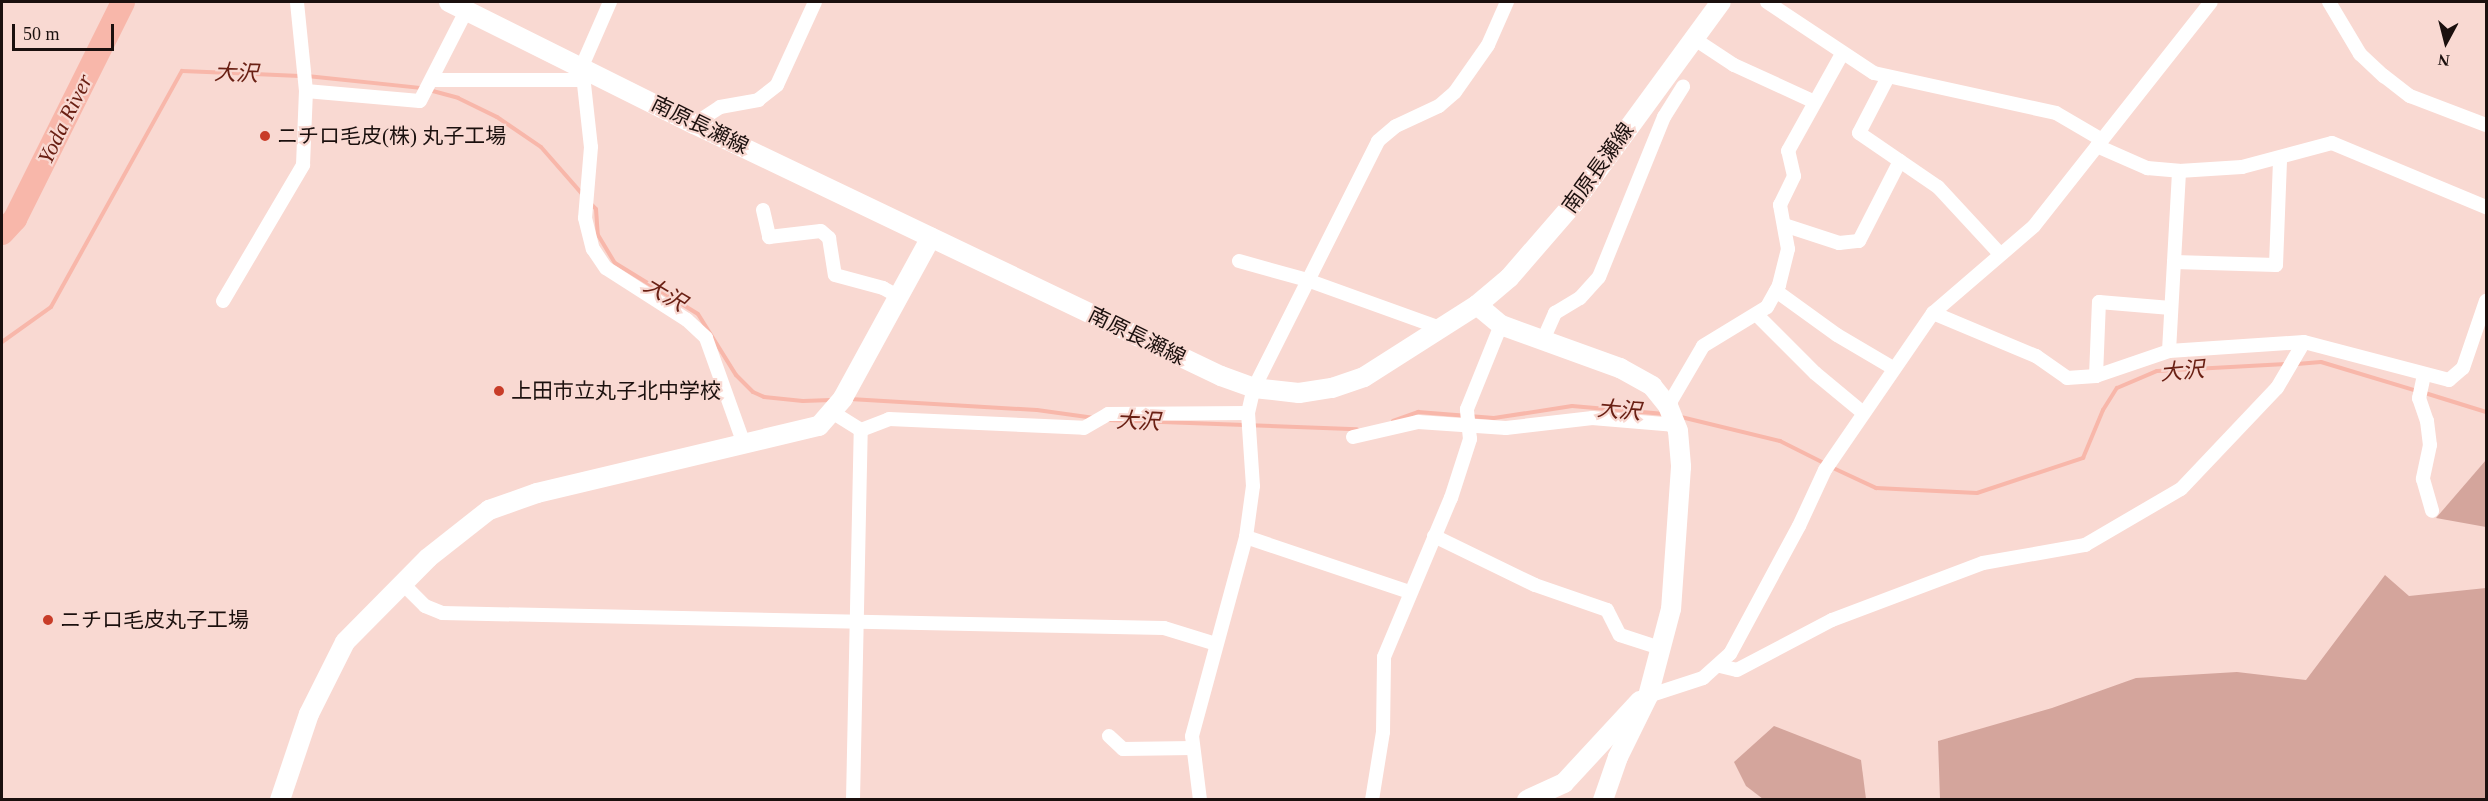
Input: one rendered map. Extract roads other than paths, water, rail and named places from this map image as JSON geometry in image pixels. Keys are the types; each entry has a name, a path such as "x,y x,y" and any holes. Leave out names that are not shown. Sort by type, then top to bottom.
{"main road":[{"name":"南原長瀬線","path":"458,5 581,73 694,124 1204,368 1254,388 1299,393 1332,388 1364,377 1477,305 1509,278 1573,204 1721,2"},
{"path":"280,800 309,714 345,642 428,558 489,510 537,494 819,426 832,412 931,237"},
{"path":"1477,305 1501,325 1620,368 1652,386 1668,406 1676,425 1681,466 1676,573 1663,649 1648,696 1618,757 1603,800"},
{"path":"1527,800 1564,783 1633,705 1648,696"}],"street":[{"path":"223,301 303,165 306,91 297,2"},
{"path":"610,2 581,73 591,147 585,218 593,249 606,268 687,320 706,338 744,444"},
{"path":"694,124 720,107 758,100 777,86 815,2"},
{"path":"1200,800 1192,736 1246,537 1253,486 1248,413 1254,388 1378,141 1396,126 1439,105 1455,92 1488,45 1508,2"},
{"path":"1767,2 1842,54 1888,77 2056,113 2099,143 2148,168 2179,171 2242,167 2280,159 2332,143 2487,207"},
{"path":"1648,696 1703,678 1719,666 1799,526 1825,470 1862,412 1933,313 2034,226 2211,2"},
{"path":"2329,2 2360,54 2384,76 2410,96 2487,125"},
{"path":"306,91 420,101 433,80 458,5"},
{"path":"1694,38 1734,65 1815,102"},
{"path":"1668,406 1703,346 1757,315 1776,291 1788,249 1780,205 1794,176 1788,151 1842,54"},
{"path":"433,80 581,73"},
{"path":"1888,77 1859,133 1938,187 2001,254"},
{"path":"1543,340 1555,313 1580,298 1599,277 1664,117 1683,86"},
{"path":"2174,262 2276,265 2280,159"},
{"path":"1784,225 1839,243 1859,241 1900,161"},
{"path":"2169,351 2179,171"},
{"path":"763,210 769,237 821,231 829,238 835,274 882,288 899,297"},
{"path":"1239,261 1307,280 1440,328"},
{"path":"1776,291 1837,335 1893,368"},
{"path":"1933,313 2036,356 2067,378 2096,376 2169,351 2304,342 2441,380 2456,376 2463,368 2487,301"},
{"path":"2096,376 2099,302 2172,308"},
{"path":"1757,315 1815,373 1862,412"},
{"path":"1372,800 1383,732 1384,657 1467,449 1469,427 1467,409 1501,325"},
{"path":"1719,666 1737,670 1832,620 1983,563 2085,545 2181,489 2277,388 2304,342"},
{"path":"2424,375 2419,398 2427,421 2430,445 2424,479 2432,511"},
{"path":"832,412 861,430"},
{"path":"861,430 889,419 1083,428 1108,414 1248,413"},
{"path":"1353,437 1418,422 1506,428 1592,418 1676,425"},
{"path":"853,800 861,430"},
{"path":"1434,536 1535,585 1607,610 1620,635 1663,649"},
{"path":"1246,537 1409,592"},
{"path":"403,584 425,606 442,613 857,624 1164,628 1216,644"},
{"path":"1109,736 1123,749 1192,748"}],"waterway":[{"name":"Yoda River","path":"2,233 15,219 123,2"},
{"name":"大沢","path":"2,342 51,307 182,71 300,76"},
{"name":"大沢","path":"307,76 422,88"},
{"name":"大沢","path":"429,90 458,98 497,117 541,147 583,195"},
{"name":"大沢","path":"590,203 596,209 598,235 615,263 698,314 736,375 753,392 764,397 803,401 831,400"},
{"name":"大沢","path":"2297,364 2321,362 2417,391"},
{"name":"大沢","path":"1831,467 1876,488 1977,493 2083,458 2103,410 2117,388 2157,371 2286,364"},
{"name":"大沢","path":"2425,393 2486,412"},
{"name":"大沢","path":"850,399 1037,410 1094,418"},
{"name":"大沢","path":"1393,421 1418,412 1494,418 1572,406 1665,414"},
{"name":"大沢","path":"1681,417 1780,441 1824,463"},
{"name":"大沢","path":"1107,420 1357,429"}],"place":[{"name":"ニチロ毛皮(株) 丸子工場","path":"265,136"},
{"name":"上田市立丸子北中学校","path":"499,391"},
{"name":"ニチロ毛皮丸子工場","path":"48,620"}]}
